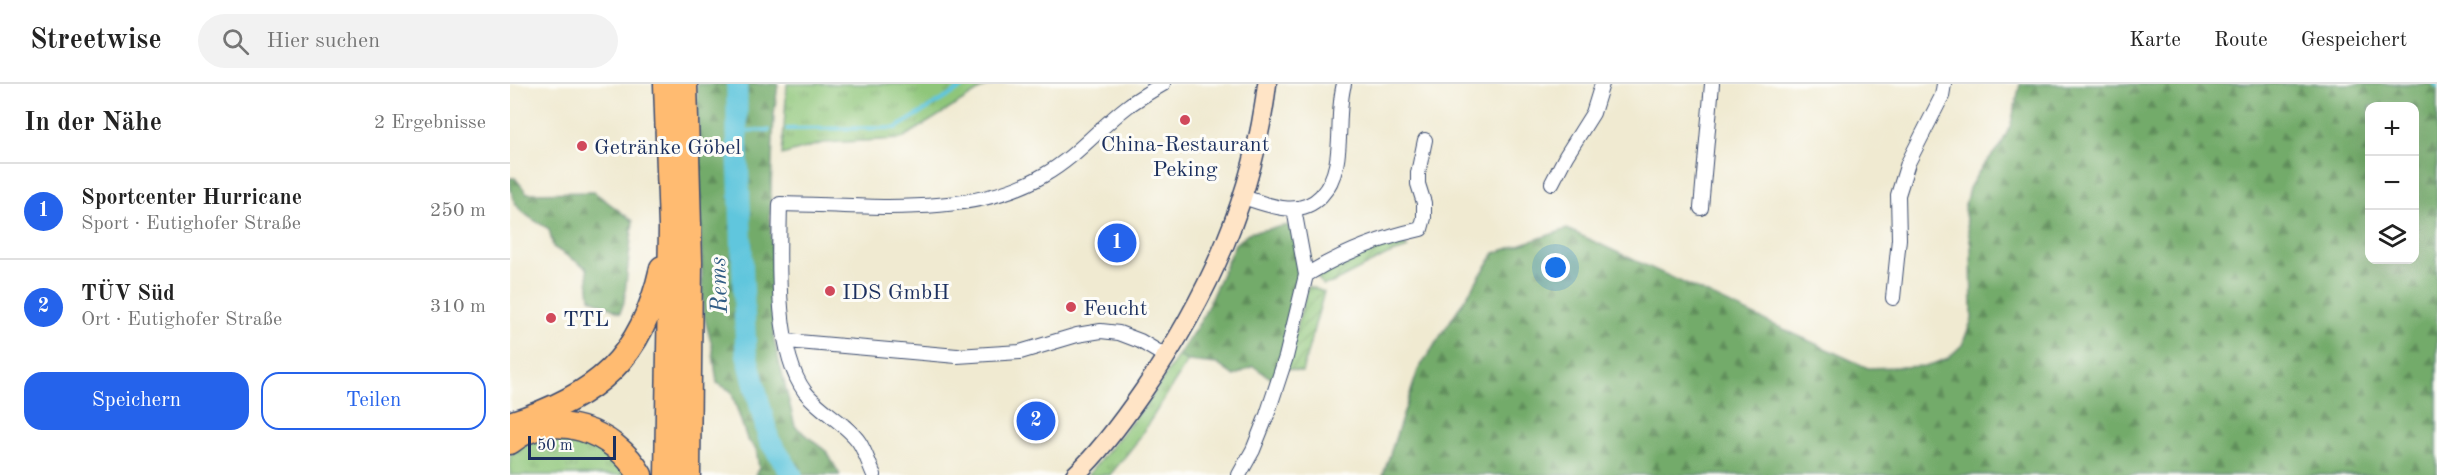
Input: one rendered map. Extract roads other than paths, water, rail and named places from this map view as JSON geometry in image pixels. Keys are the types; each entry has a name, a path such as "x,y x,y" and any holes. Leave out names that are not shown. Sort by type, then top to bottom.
{"highway":[{"path":"666,84 671,227 667,475"},
{"path":"685,84 690,262 688,475"},
{"path":"511,436 599,381 633,344 648,317 659,284 671,227"},
{"path":"511,436 560,426 585,429 612,443 640,475"}],"street":[{"path":"874,475 858,441 806,392 795,376 782,317 780,204 951,206 1006,192 1043,176 1070,158 1128,107 1163,84"},
{"path":"1075,475 1126,416 1167,357 1190,320 1207,286 1243,196 1258,146 1267,84"},
{"path":"1243,196 1271,206 1294,209 1306,206 1318,199 1332,179 1335,168 1344,84"},
{"path":"1552,183 1593,113 1602,84"},
{"path":"1701,208 1712,84"},
{"path":"1893,298 1899,239 1898,195 1908,164 1942,96 1944,84"},
{"path":"1306,275 1335,257 1366,244 1421,230 1424,203 1418,184 1418,173 1425,140"},
{"path":"1239,475 1253,450 1267,416 1286,357 1306,275 1294,209"},
{"path":"787,341 957,356 1020,351 1077,335 1101,331 1119,333 1140,341 1167,357"}],"waterway":[{"name":"Rems","path":"737,84 746,352 769,440 792,475"},
{"path":"787,129 896,128 968,84"},
{"path":"737,131 769,130"}],"place":[{"name":"China-Restaurant Peking","path":"1185,120"},
{"name":"Getränke Göbel","path":"582,146"},
{"name":"Sportcenter Hurricane","path":"1117,243"},
{"name":"IDS GmbH","path":"830,291"},
{"name":"Feucht","path":"1071,307"},
{"name":"TTL","path":"551,318"},
{"name":"TÜV Süd","path":"1036,421"}]}
